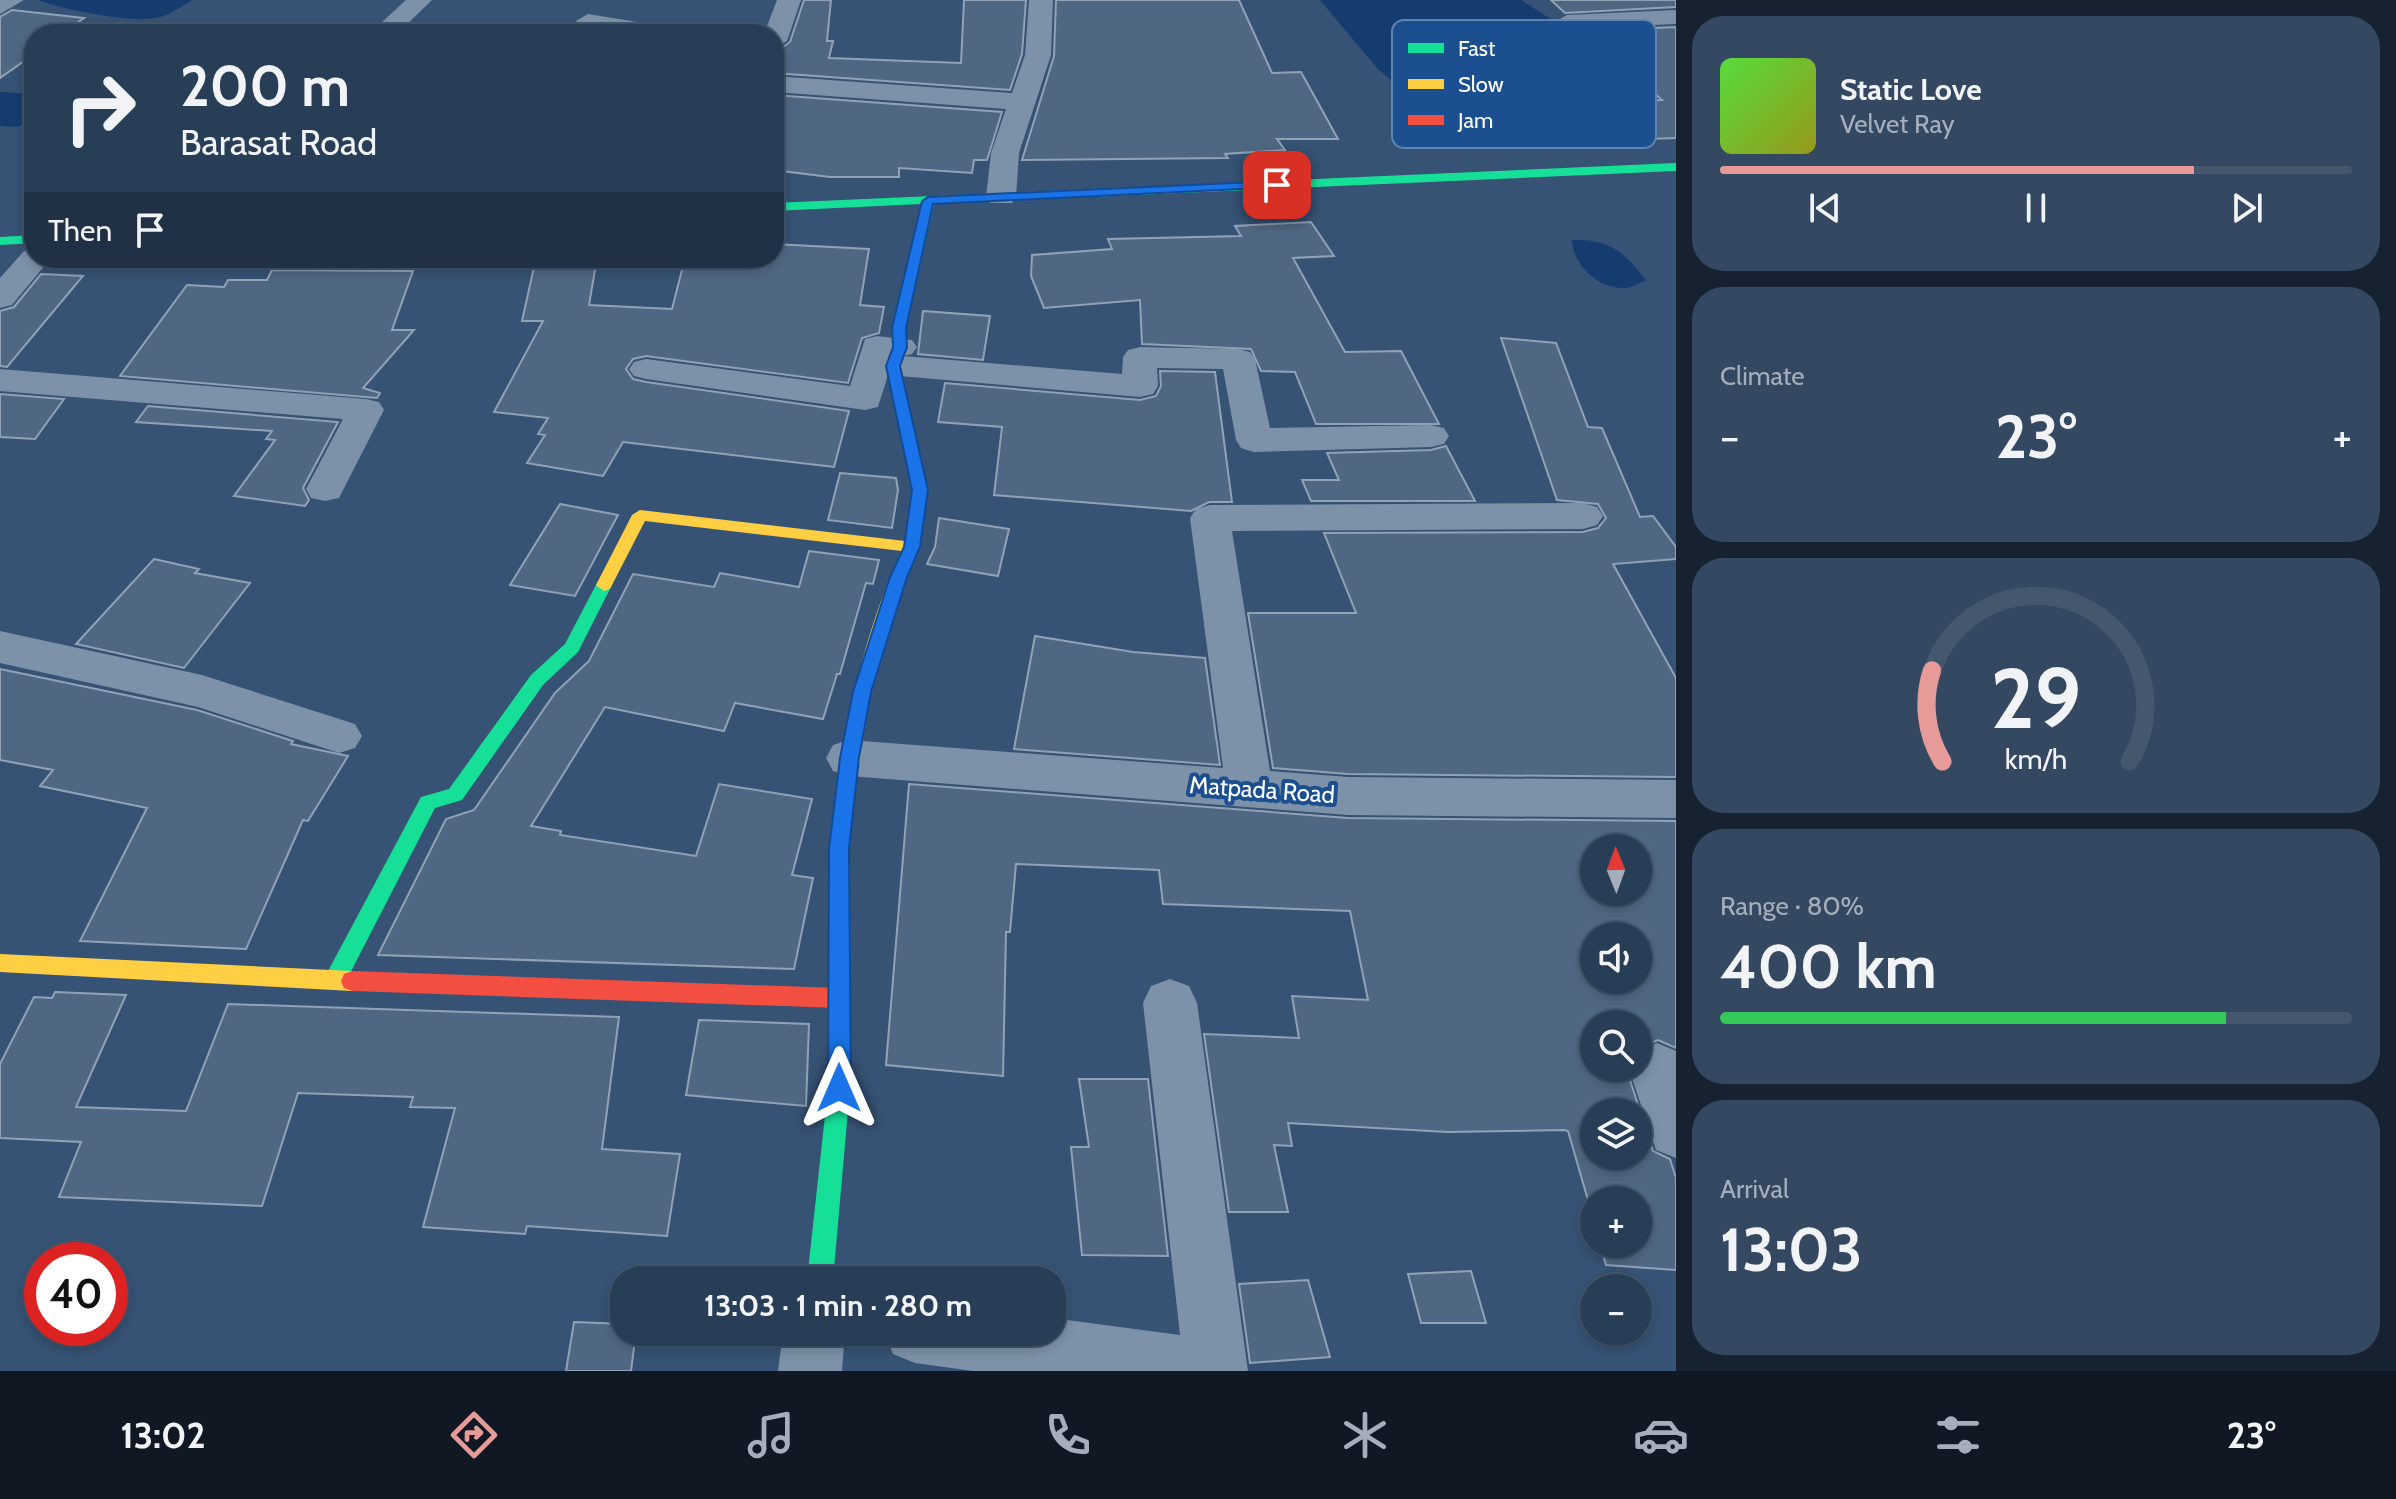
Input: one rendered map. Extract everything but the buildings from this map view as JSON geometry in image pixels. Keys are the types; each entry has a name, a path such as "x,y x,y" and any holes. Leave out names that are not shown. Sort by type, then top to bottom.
{"street":[{"path":"0,7 12,0"},
{"path":"393,24 420,0"},
{"path":"583,24 619,0"},
{"path":"780,24 789,0"},
{"path":"1001,197 1005,153 1038,55 1041,0"},
{"path":"1584,0 1612,19"},
{"path":"1597,20 1676,17"},
{"path":"784,85 1022,102"},
{"path":"784,207 1676,167"},
{"path":"821,1266 839,1088 839,849 849,758 862,692 898,577 912,547 920,490 897,356 899,328 928,201"},
{"path":"0,241 24,240"},
{"path":"0,298 26,268"},
{"path":"646,369 865,399 877,346 897,356 1140,386 1140,357 1238,359 1254,440 1431,436"},
{"path":"0,380 366,410 325,489"},
{"path":"335,980 428,802 455,795 537,680 572,648 640,515 912,547"},
{"path":"1249,790 1210,518 1583,516"},
{"path":"0,647 202,691 339,736"},
{"name":"Matpada Road","path":"849,758 1348,796 1676,799"},
{"path":"0,963 335,980 839,998"},
{"path":"1023,1346 1216,1371 1170,1003"},
{"path":"1657,1069 1676,1131"},
{"path":"810,1371 813,1346"}],"water":[{"path":"38,0 193,0 164,16 134,19 81,12"},
{"path":"1320,0 1521,0 1552,20 1392,20 1392,81 1377,68"},
{"path":"0,92 24,93 24,123 18,127 0,126"},
{"path":"1572,240 1596,242 1615,249 1646,280 1626,288 1604,284 1582,266"}],"traffic: fast":[{"path":"784,207 1676,167"},
{"path":"898,354 899,328 928,201"},
{"path":"0,241 24,240"},
{"path":"335,980 428,802 455,795 537,680 572,648 604,585"},
{"path":"821,1266 839,1088 839,849 847,777"}],"traffic: slow":[{"path":"847,777 862,692 898,577 912,547 920,490 893,366 898,354"},
{"path":"604,585 640,515 912,547"},
{"path":"0,963 352,981"}],"traffic: jam":[{"path":"352,981 839,998"}],"route":[{"path":"839,1088 839,849 849,758 862,692 898,577 912,547 920,490 893,366 900,347 899,328 928,201 1277,185"}]}
